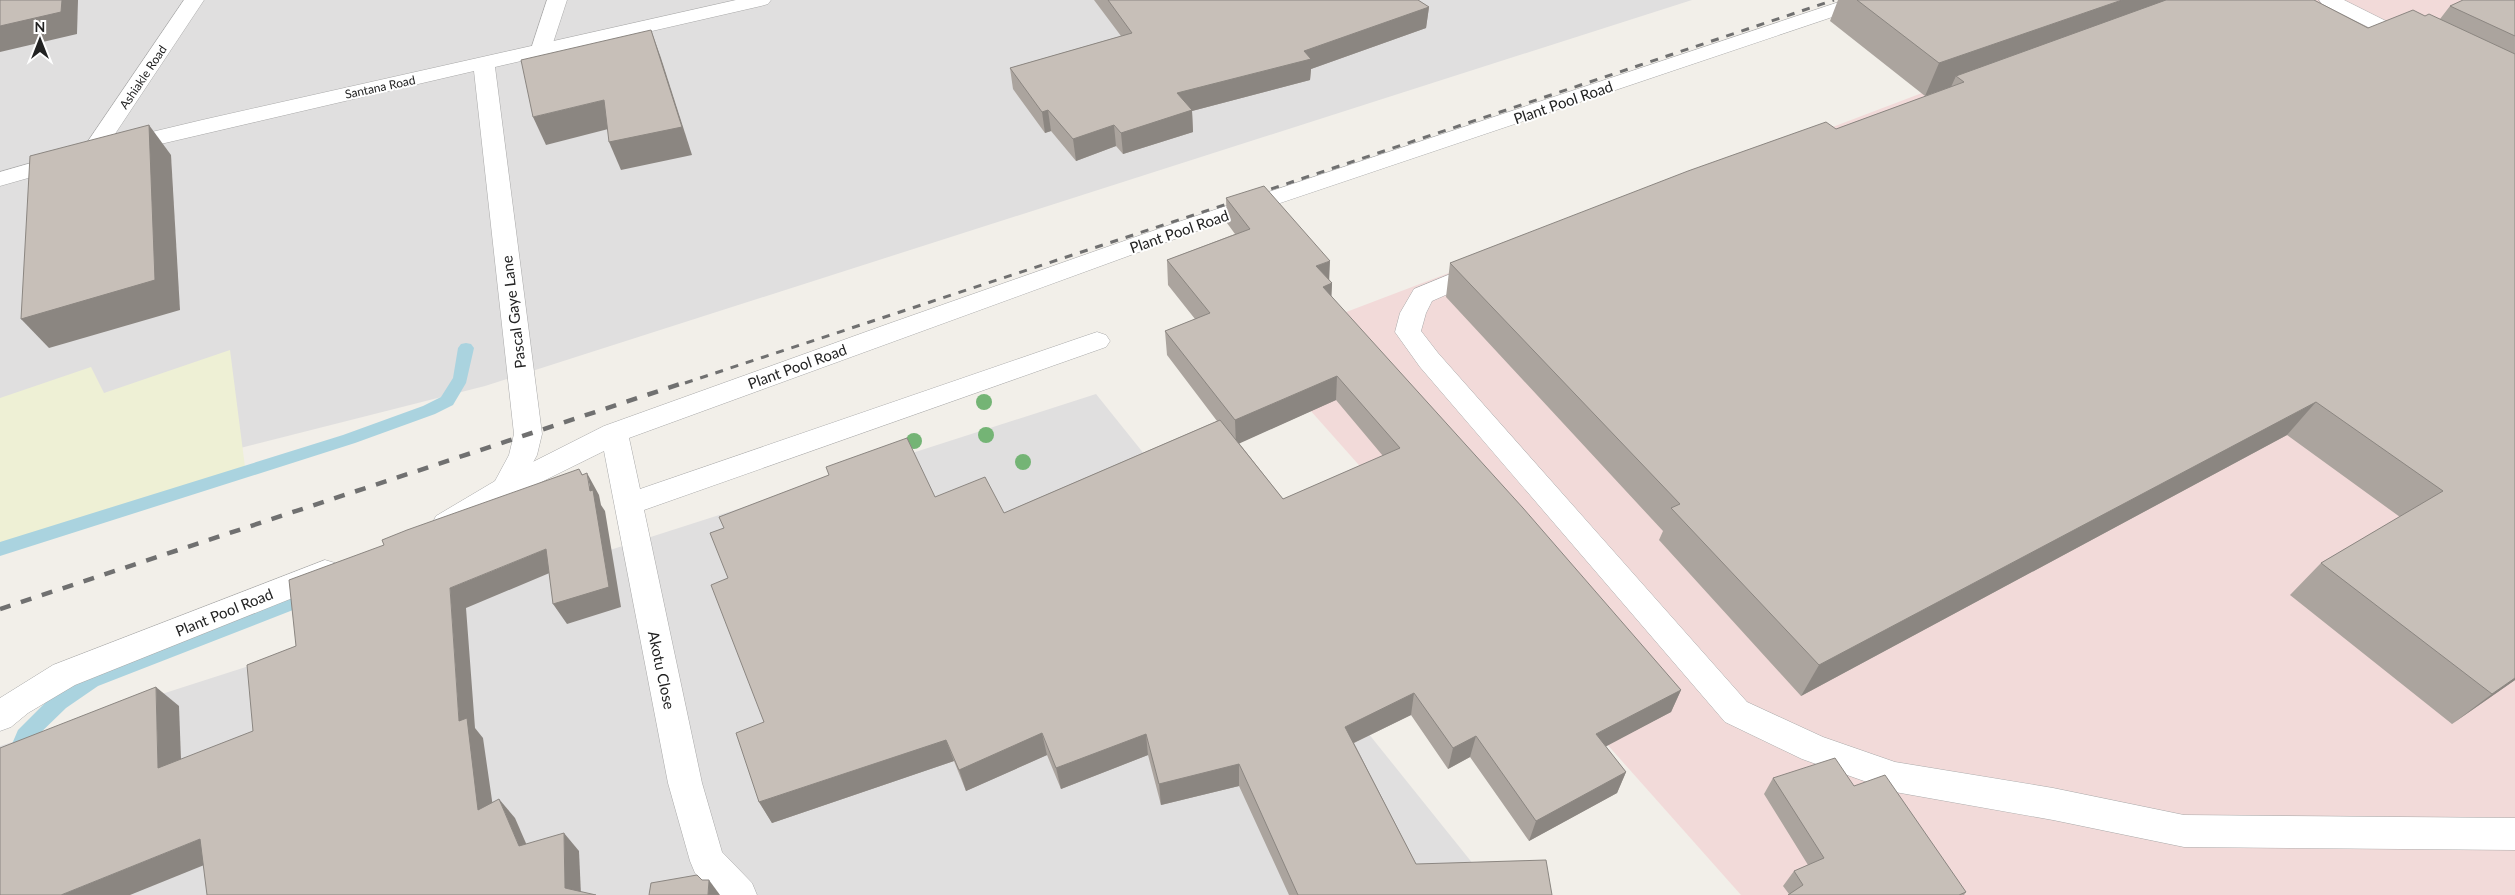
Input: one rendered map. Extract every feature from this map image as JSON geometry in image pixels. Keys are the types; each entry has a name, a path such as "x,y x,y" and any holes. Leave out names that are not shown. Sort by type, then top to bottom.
{"street":[{"name":"Ashiakle Road","path":"91,153 194,0"},
{"path":"541,49 557,0"},
{"name":"Santana Road","path":"0,179 91,153 264,111 484,64 541,49 761,0"},
{"name":"Plant Pool Road","path":"505,489 614,433 1186,228 1864,0"},
{"path":"2329,0 2426,48"},
{"name":"Pascal Gaye Lane","path":"420,534 448,524 505,489 523,456 528,434 484,64"},
{"path":"1504,259 1423,295 1413,313 1408,332 1429,360 1736,712 1814,749 1895,777 2052,804 2184,831 2515,834"},
{"path":"627,505 1097,342"},
{"name":"Akotu Close","path":"614,433 627,505 685,783 707,861 739,895"},
{"name":"Plant Pool Road","path":"0,698 64,675 347,563"},
{"path":"0,718 17,703 64,675"}],"shaded area":[{"path":"0,0 1692,0 485,386 0,509"},
{"path":"2167,0 2515,0 2515,895 1741,895 1254,347"},
{"path":"1096,394 1498,895 0,895 0,746"}],"green space":[{"path":"230,350 245,467 0,545 0,398 91,367 104,393"}],"building":[{"path":"0,0 62,0 61,12 0,26"},
{"path":"1108,0 1418,0 1429,7 1304,51 1311,59 1177,93 1192,110 1121,133 1114,125 1073,139 1048,110 1042,112 1010,68 1132,33"},
{"path":"1857,0 2122,0 1939,63"},
{"path":"2166,0 2314,0 2368,28 2413,10 2425,16 2429,14 2515,54 2515,678 2492,694 2321,563 2443,491 2316,402 1819,665 1671,508 1680,504 1450,263 1688,171 1826,122 1836,129 1964,82 1956,76"},
{"path":"2463,0 2515,0 2515,36 2450,6"},
{"path":"651,30 682,127 609,142 604,100 533,117 521,60"},
{"path":"149,125 155,280 21,319 30,156"},
{"path":"1264,186 1330,261 1316,266 1332,283 1323,287 1523,508 1681,690 1596,734 1626,772 1536,821 1476,736 1453,748 1414,693 1345,727 1416,864 1546,860 1552,895 1298,895 1239,764 1159,784 1146,734 1056,768 1042,733 959,770 946,740 759,802 736,733 764,722 711,585 728,578 710,533 724,528 719,517 829,475 826,467 907,438 935,497 985,477 1004,513 1220,420 1283,499 1400,448 1337,376 1235,420 1165,331 1210,313 1167,260 1250,229 1226,198"},
{"path":"579,469 582,475 587,473 590,491 593,490 609,587 553,604 546,549 450,588 459,721 467,718 478,810 499,799 519,846 564,833 565,888 596,895 207,895 200,839 61,895 0,895 0,748 156,687 158,768 253,731 247,665 296,646 289,580 384,545 382,540 407,530"},
{"path":"1835,758 1854,786 1885,775 1966,892 1959,895 1788,895 1803,885 1794,871 1824,858 1773,778"},
{"path":"697,875 702,880 709,880 708,895 649,895 651,883"}],"waterway":[{"path":"0,549 349,439 429,410 447,401 461,379 466,348"},
{"path":"16,758 25,736 59,702 91,680 310,596"}],"railway":[{"path":"1256,194 1834,0"},
{"path":"685,383 1239,200"},
{"path":"0,609 689,381"}]}
